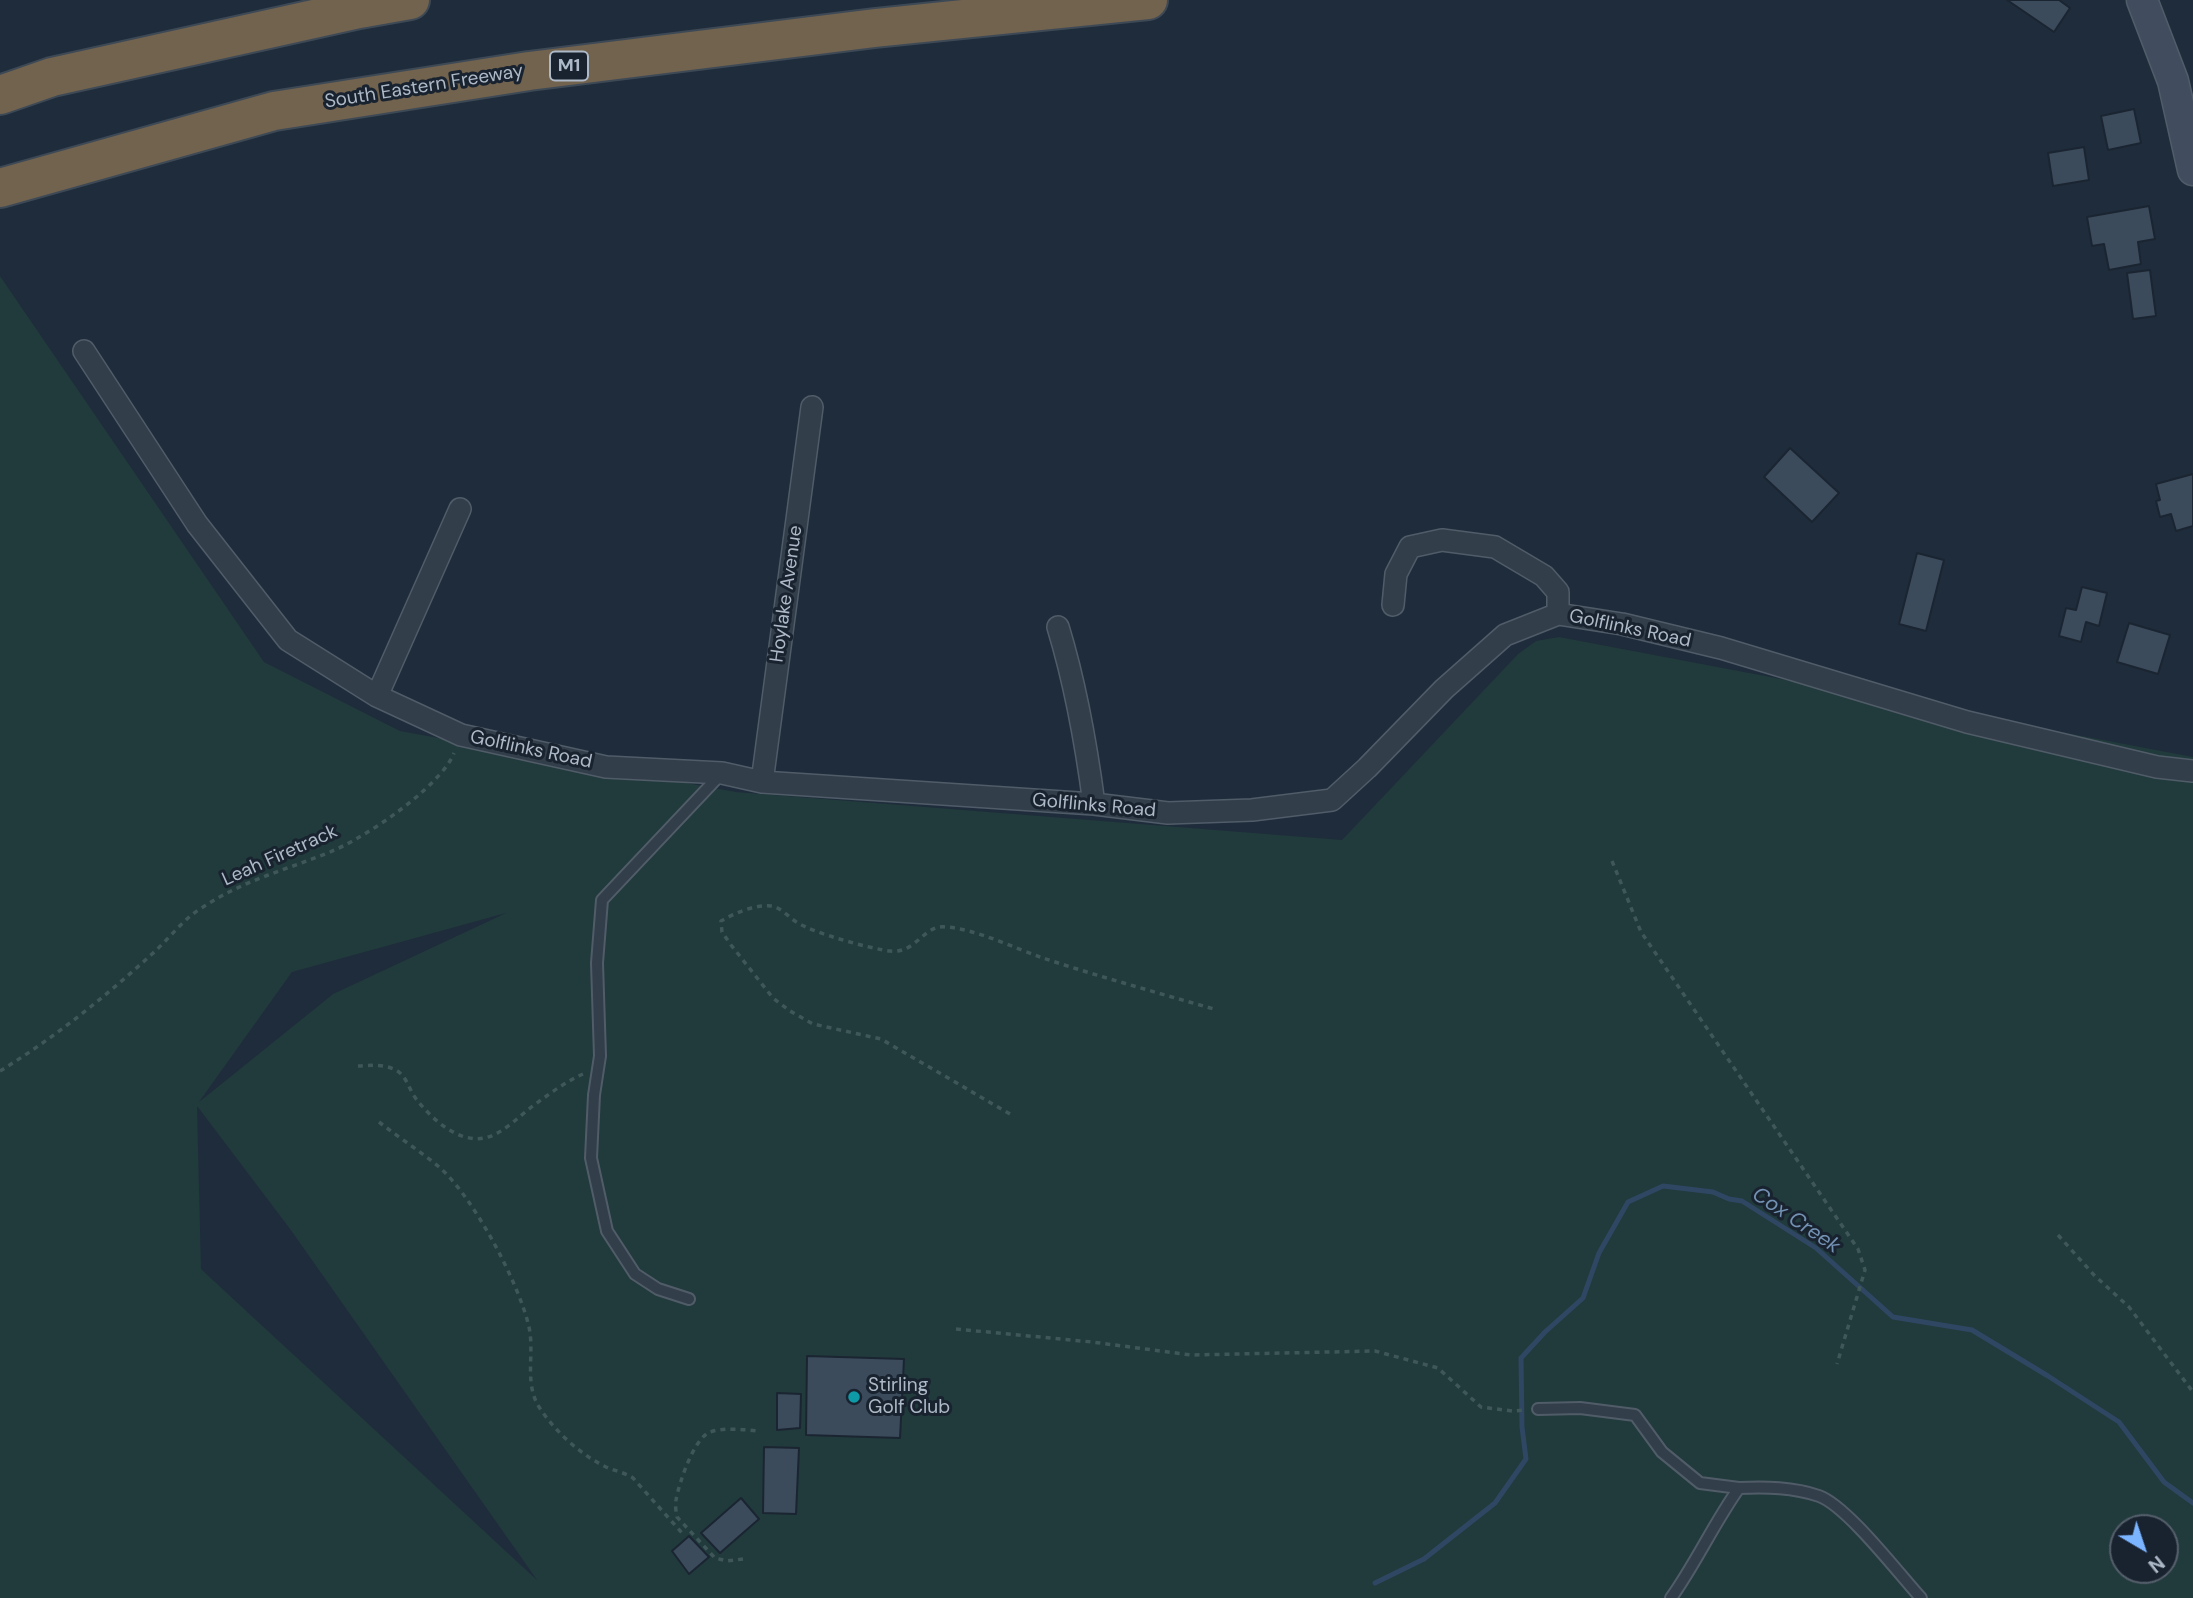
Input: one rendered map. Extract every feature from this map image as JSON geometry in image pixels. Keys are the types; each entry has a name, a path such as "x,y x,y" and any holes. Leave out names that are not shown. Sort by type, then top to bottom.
{"highway":[{"path":"0,94 52,77 410,0"},
{"name":"South Eastern Freeway","path":"0,188 274,111 529,71 862,30 1149,0"}],"main road":[{"path":"2142,0 2172,81 2193,170"}],"street":[{"name":"Golflinks Road","path":"84,351 197,524 288,640 377,696 461,735 606,766 722,773 762,782 1094,804 1168,813 1252,810 1332,800 1444,689 1505,635 1558,614 1622,624 1721,648 1967,722 2157,767 2193,771"},
{"name":"Hoylake Avenue","path":"762,782 812,407"},
{"path":"377,696 460,509"},
{"path":"1394,606 1396,574 1410,547 1442,540 1495,547 1544,576 1558,592 1558,614"},
{"path":"1058,627 1072,673 1085,736 1094,804"}],"lane":[{"path":"689,1299 659,1289 635,1274 607,1231 591,1158 594,1095 600,1056 597,963 602,900 722,773"},
{"path":"1538,1409 1580,1408 1635,1415 1662,1452 1700,1483 1739,1488 1775,1487 1821,1496 1846,1515 1921,1598"},
{"path":"1671,1598 1721,1513 1739,1488"}],"path":[{"name":"Leah Firetrack","path":"0,1071 36,1049 96,1003 201,908 250,881 333,851 400,811 430,785 452,759 461,735"},
{"path":"1612,861 1641,932 1858,1249 1866,1270 1837,1364"},
{"path":"1010,1114 881,1039 813,1024 790,1011 773,998 731,945 722,932 721,921 734,913 766,906 776,907 800,925 867,947 891,951 904,951 931,929 945,926 1217,1010"},
{"path":"358,1066 386,1067 398,1072 416,1099 438,1122 461,1137 484,1138 504,1128 573,1078 588,1072"},
{"path":"379,1122 440,1168 462,1194 494,1245 525,1310 531,1334 531,1385 539,1408 575,1447 604,1466 625,1472 633,1478 681,1533"},
{"path":"2058,1235 2094,1275 2129,1307 2193,1392"},
{"path":"956,1329 1191,1355 1375,1351 1438,1368 1481,1407 1512,1411"},
{"path":"743,1559 727,1561 715,1558 677,1517 676,1501 700,1438 710,1432 725,1430 760,1431"}],"green space":[{"name":"Stirling Golf Club","path":"0,276 264,662 400,731 736,792 1342,840 1518,654 1536,641 1559,637 2193,757 2193,1598 0,1598","holes":["506,913 333,994 199,1102 292,972","197,1106 290,1229 537,1580 201,1269"]}],"building":[{"path":"2007,0 2059,0 2070,8 2054,32"},
{"path":"2134,109 2141,143 2108,150 2101,116"},
{"path":"2084,147 2089,180 2053,186 2048,153"},
{"path":"2149,206 2155,239 2138,242 2141,264 2109,270 2104,244 2092,246 2087,217"},
{"path":"2150,270 2156,316 2133,319 2127,273"},
{"path":"1790,448 1839,493 1812,522 1764,477"},
{"path":"2193,474 2193,526 2176,531 2171,514 2160,517 2156,484"},
{"path":"1917,553 1944,560 1926,631 1899,624"},
{"path":"2082,587 2107,593 2099,626 2086,622 2081,642 2059,636 2066,608 2076,610"},
{"path":"2129,623 2170,635 2158,674 2117,662"},
{"name":"Stirling Golf Club","path":"807,1356 904,1359 900,1438 806,1435"},
{"path":"777,1393 801,1394 800,1428 777,1430"},
{"path":"764,1447 799,1448 796,1514 763,1513"},
{"path":"741,1498 759,1519 720,1553 701,1533"},
{"path":"689,1536 709,1557 689,1574 672,1551"}],"waterway":[{"name":"Cox Creek","path":"1375,1583 1424,1559 1495,1503 1526,1459 1522,1427 1521,1358 1583,1298 1599,1253 1628,1202 1663,1186 1713,1192 1742,1201 1816,1248 1893,1317 1972,1330 2119,1422 2164,1482 2193,1503"}],"place":[{"name":"Stirling Golf Club","path":"854,1397"}]}
